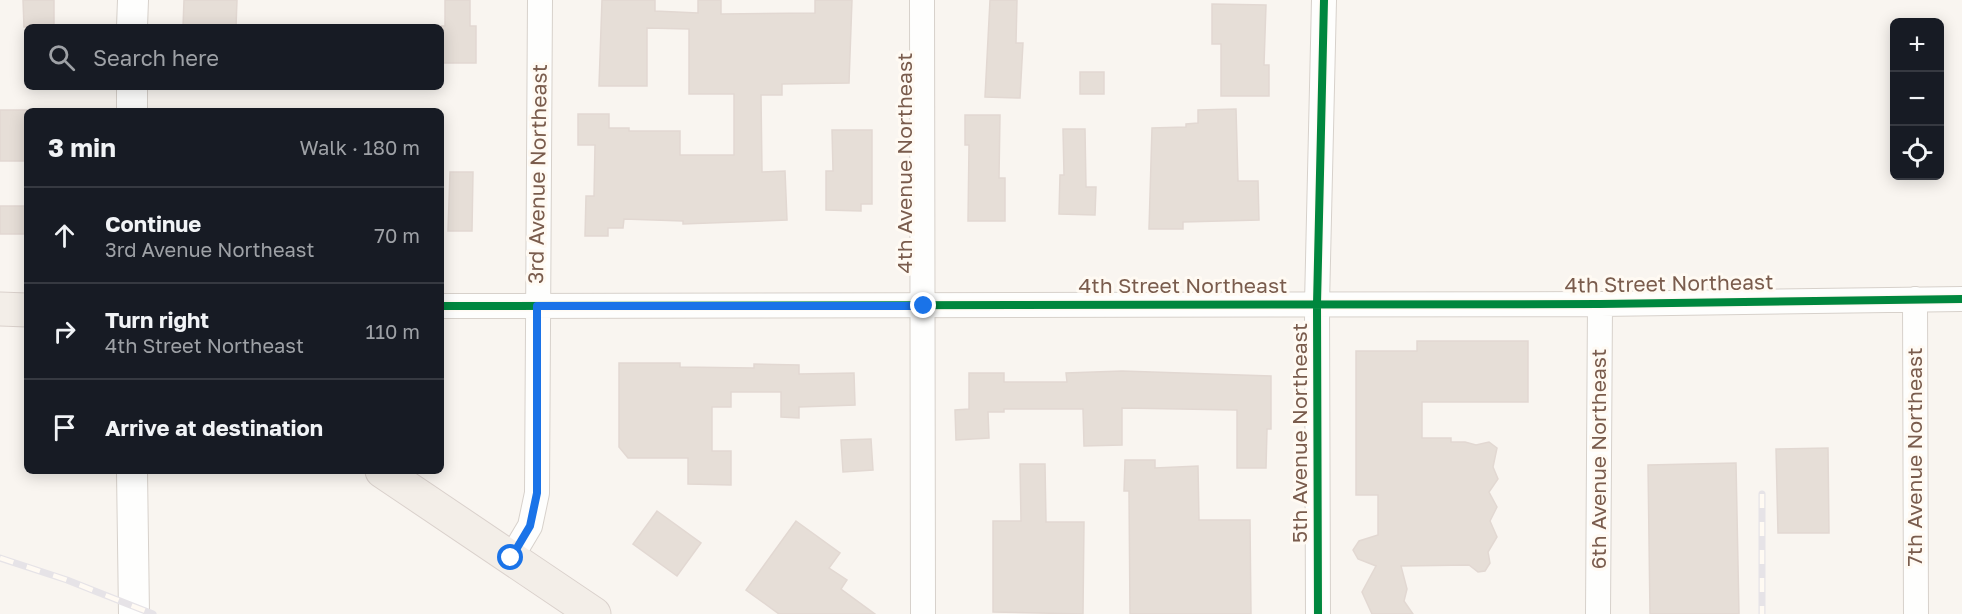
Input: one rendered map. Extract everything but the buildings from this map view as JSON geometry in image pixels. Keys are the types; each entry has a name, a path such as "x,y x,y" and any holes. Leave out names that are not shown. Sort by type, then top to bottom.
{"main road":[{"path":"0,309 24,310"},
{"path":"386,474 594,614"}],"street":[{"path":"132,24 133,0"},
{"name":"3rd Avenue Northeast","path":"511,558 530,526 537,493 540,0"},
{"name":"4th Avenue Northeast","path":"922,0 923,614"},
{"name":"5th Avenue Northeast","path":"1318,614 1317,304 1324,0"},
{"path":"132,90 132,108"},
{"name":"7th Avenue Northeast","path":"1915,299 1916,614"},
{"name":"4th Street Northeast","path":"444,306 1600,304 1962,299"},
{"name":"6th Avenue Northeast","path":"1598,614 1600,304"},
{"path":"132,474 134,614"}],"railway":[{"path":"1762,494 1762,614"},
{"path":"0,558 67,580 153,614"}],"cycle path":[{"path":"1318,614 1317,304 1324,0"},
{"path":"444,306 1600,304 1962,299"}],"route":[{"path":"511,558 522,543 530,526 535,512 537,493 537,306 924,306"}]}
